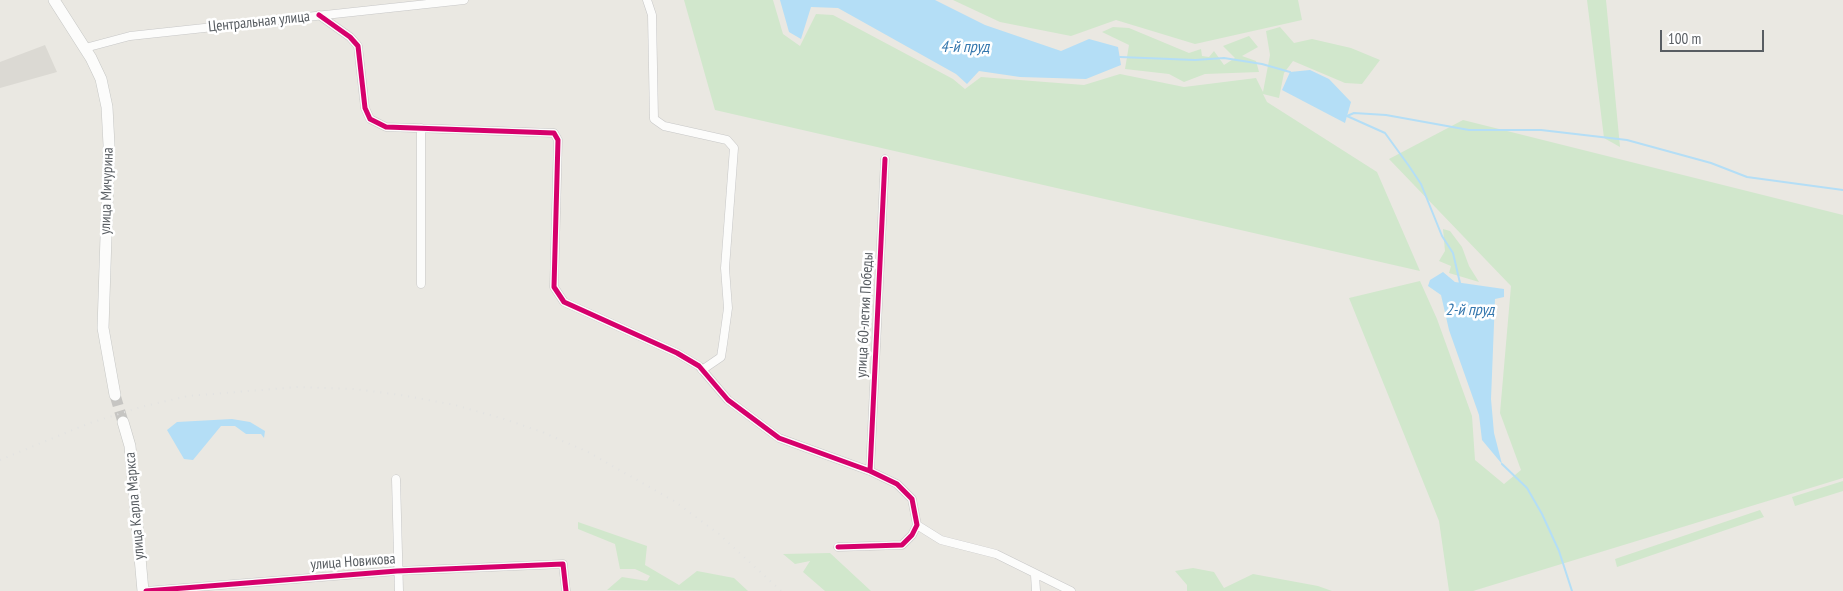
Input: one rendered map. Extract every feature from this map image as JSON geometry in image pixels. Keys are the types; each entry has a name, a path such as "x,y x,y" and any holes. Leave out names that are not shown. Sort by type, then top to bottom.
{"main road":[{"name":"улица Мичурина","path":"54,0 85,48 100,79 108,107 109,145 103,328 115,395"},
{"name":"улица Карла Маркса","path":"123,422 132,464 145,591"}],"street":[{"name":"Центральная улица","path":"85,48 130,36 464,0"},
{"path":"647,0 652,15 654,119 664,126 727,140 734,148 725,268 728,308 723,344 721,357 702,370"},
{"path":"319,16 350,37 358,46 365,108 370,119 386,127 554,133 558,140 554,287 558,297 564,302 677,353 702,370 728,400 779,438 870,471 897,484 912,499 917,525 902,545 838,547"},
{"path":"420,128 420,284"},
{"name":"улица 60-летия Победы","path":"870,471 885,159"},
{"path":"396,478 398,591"},
{"path":"917,525 941,540 996,554 1071,591"},
{"name":"улица Новикова","path":"145,591 397,571 563,564 566,591"},
{"path":"1035,574 1036,591"}],"shaded area":[{"path":"45,45 57,72 0,88 0,62"}],"green space":[{"path":"684,0 773,0 783,34 800,46 816,14 833,15 953,79 965,89 981,77 1084,85 1120,74 1184,87 1256,78 1263,92 1270,55 1266,31 1280,27 1294,43 1312,39 1351,48 1380,60 1362,84 1345,83 1293,61 1284,73 1279,98 1263,94 1267,102 1377,172 1420,271 715,110"},
{"path":"953,0 1298,0 1302,20 1195,44 1116,20 1071,36 1000,22"},
{"path":"1587,0 1606,0 1620,147 1604,138"},
{"path":"1113,27 1129,28 1189,53 1201,49 1202,56 1209,57 1214,51 1224,65 1235,58 1223,46 1249,36 1258,47 1242,56 1256,61 1259,72 1205,74 1184,82 1169,74 1125,69 1129,45 1102,32"},
{"path":"1463,120 1843,215 1843,478 1473,591 1449,591 1439,521 1349,298 1420,281 1437,319 1472,416 1475,460 1504,484 1521,470 1500,413 1511,286 1389,159"},
{"path":"1443,229 1450,231 1462,247 1469,266 1479,282 1449,273 1451,266 1439,261 1445,251"},
{"path":"1843,481 1843,491 1795,506 1792,497"},
{"path":"1760,510 1764,517 1617,567 1615,559"},
{"path":"578,522 647,546 645,565 679,585 697,571 734,578 748,591 607,590 622,577 647,581 650,576 635,569 620,569 615,544 578,529"},
{"path":"830,553 871,591 825,591 803,572 810,561 795,564 783,554"},
{"path":"1193,568 1214,572 1224,588 1253,574 1318,586 1332,591 1187,591 1187,585 1175,571"}],"water":[{"name":"4-й пруд","path":"780,0 935,0 985,25 1061,51 1089,39 1118,47 1121,65 1086,79 1020,77 979,71 967,84 956,74 838,8 811,7 801,39 789,32"},
{"path":"1310,70 1329,79 1351,102 1345,123 1282,90 1290,72"},
{"name":"2-й пруд","path":"1443,272 1455,282 1504,289 1504,297 1495,299 1491,399 1494,433 1502,464 1482,440 1479,415 1449,330 1441,295 1428,286 1430,280"},
{"path":"232,419 250,422 265,431 264,438 261,434 246,434 235,426 221,426 193,460 184,459 167,430 177,422"}],"waterway":[{"path":"1120,57 1195,60 1224,58 1262,64 1290,72"},
{"path":"1347,116 1354,113 1386,115 1469,130 1541,130 1627,140 1711,163 1747,177 1843,190"},
{"path":"1347,116 1385,133 1409,166 1421,184 1442,236 1453,253 1460,283"},
{"path":"1502,464 1527,488 1542,514 1559,551 1572,591"}],"tunnel":[{"path":"115,395 123,422"}],"railway":[{"path":"0,460 87,424 141,407 188,396 298,387 354,389 401,395 455,405 504,419 542,432 588,452 674,501 719,534 781,591"}],"cycle path":[{"path":"319,15 350,37 358,46 365,108 370,119 386,127 554,133 558,140 554,287 564,302 677,353 699,366 728,400 779,438 870,471 897,484 912,499 917,525 912,535 902,545 838,547"},
{"path":"870,471 885,159"},
{"path":"146,591 397,571 563,564 566,591"}]}
